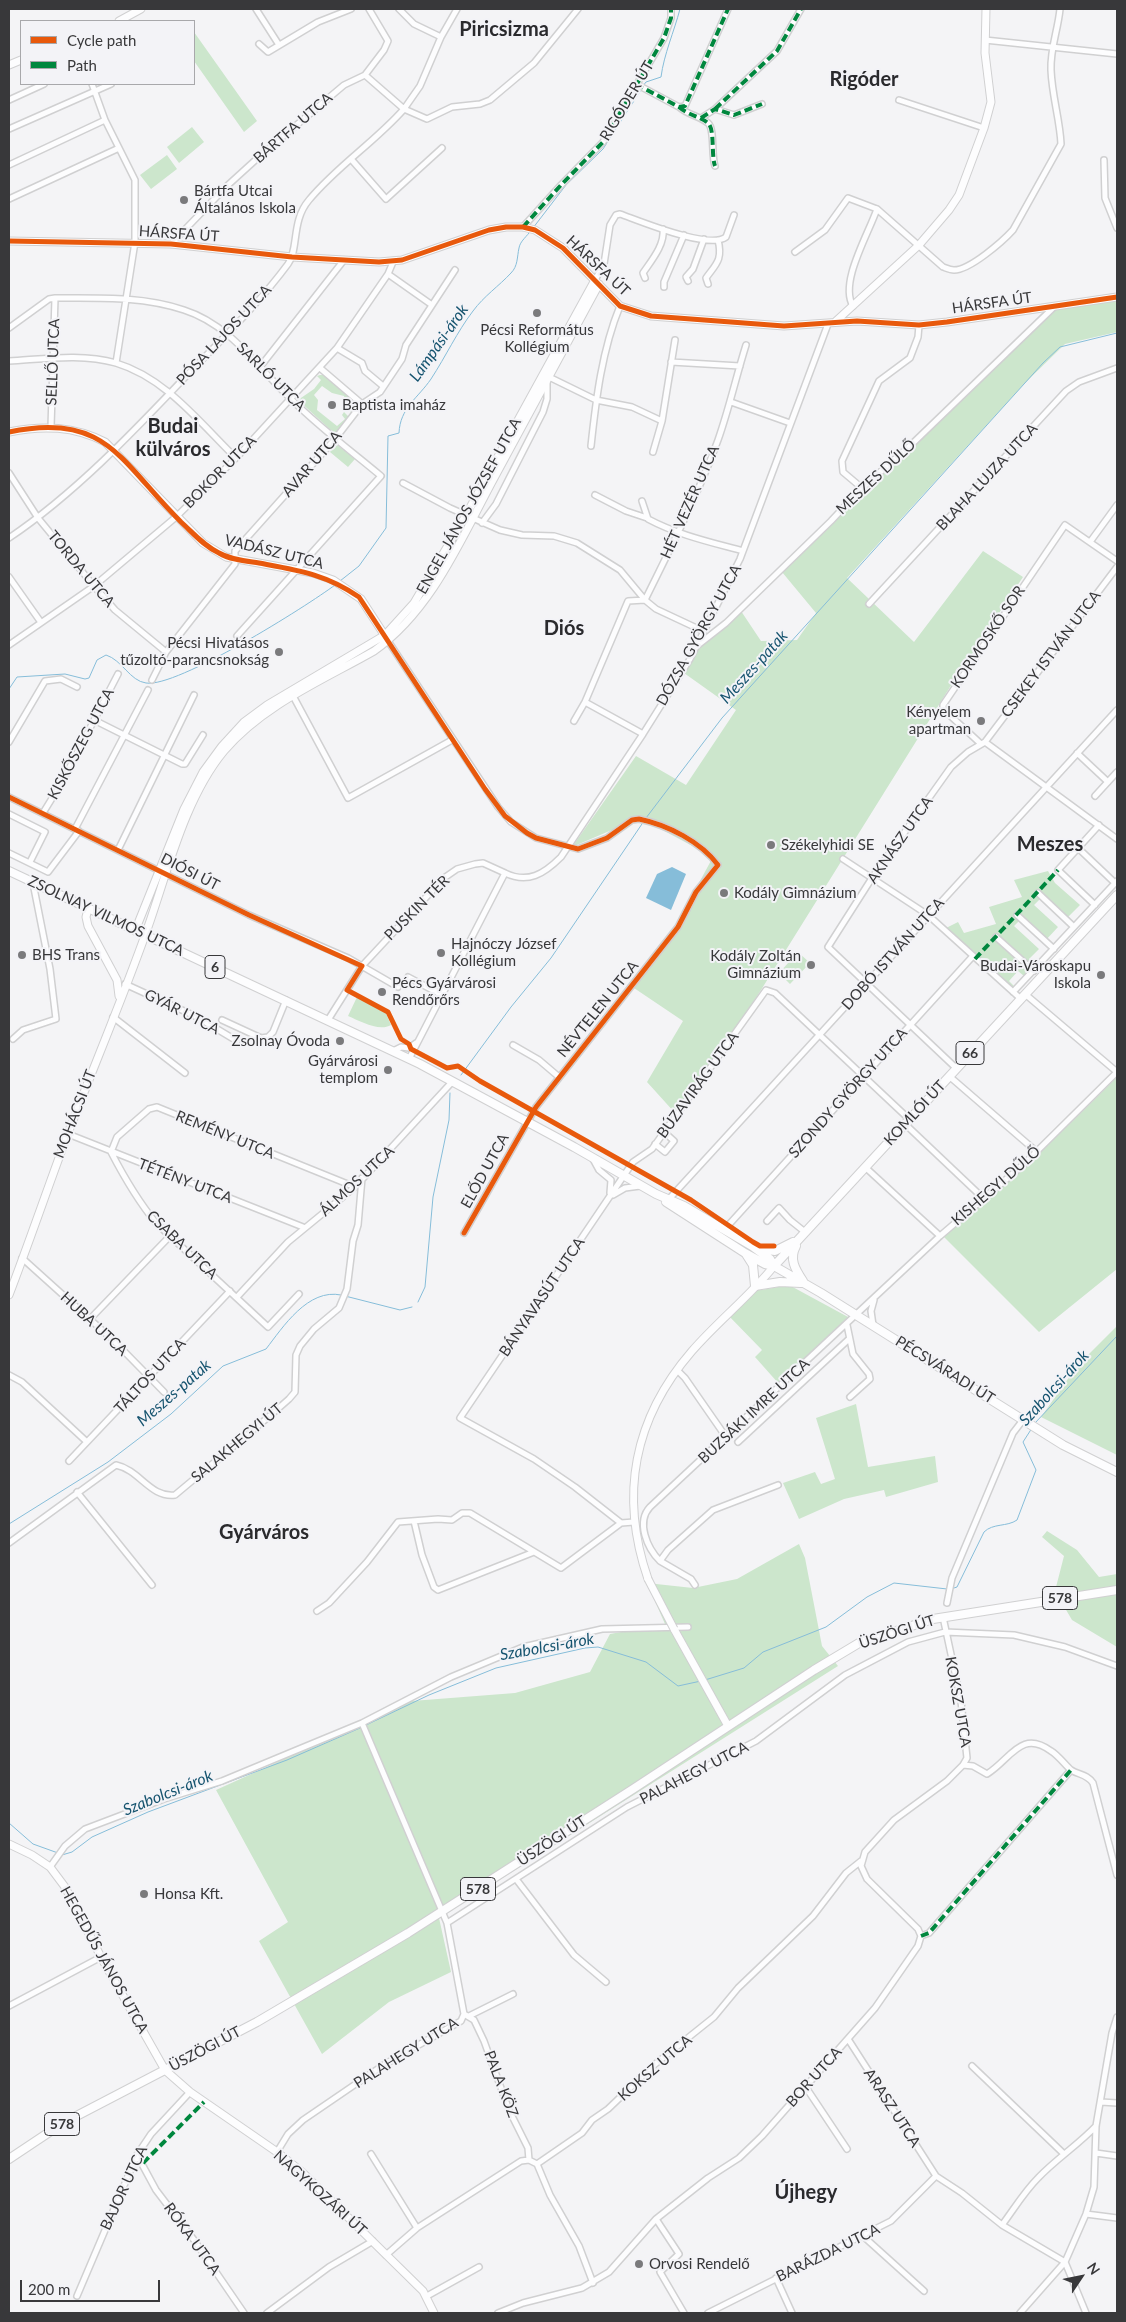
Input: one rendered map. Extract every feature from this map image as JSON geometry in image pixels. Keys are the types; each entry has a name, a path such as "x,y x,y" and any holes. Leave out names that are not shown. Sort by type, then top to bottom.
{"main road":[{"name":"ZSOLNAY VILMOS UTCA","path":"9,871 409,1059 592,1157 656,1194 745,1253 765,1264 774,1266"},
{"name":"KOMLÓI ÚT","path":"774,1266 1117,895"},
{"name":"ZSOLNAY VILMOS UTCA","path":"656,1194 669,1199 752,1246 770,1259 774,1266"},
{"path":"752,1246 765,1251 775,1251 800,1239"},
{"path":"800,1239 792,1258 796,1270 806,1284"},
{"path":"745,1253 753,1265 755,1286 780,1282 806,1284"},
{"name":"PÉCSVÁRADI ÚT","path":"774,1266 857,1315 1023,1420 1082,1455 1117,1472"},
{"name":"ÜSZÖGI ÚT","path":"9,2158 63,2123 257,2022 442,1912 859,1643 898,1628 943,1617 1117,1590"}],"street":[{"path":"121,20 141,9"},
{"path":"256,9 279,45"},
{"path":"258,44 268,52 318,22 351,9"},
{"name":"BÁRTFA UTCA","path":"171,244 228,185 274,143 344,85 365,75 388,44 369,9"},
{"path":"399,9 414,24 441,37"},
{"path":"292,257 297,224 304,206 320,188 404,109 420,86 441,37 457,9"},
{"path":"365,75 404,109 427,119 452,107 484,103 528,69 578,9"},
{"name":"RIGÓDER ÚT","path":"525,228 560,185 603,142 640,86 664,38 671,18 671,9"},
{"path":"679,107 688,102 728,9"},
{"path":"700,118 714,110 777,51 801,9"},
{"path":"831,323 853,306 919,245 937,225 959,194 984,128 991,102 985,40 986,9"},
{"path":"795,252 825,230 848,198 877,209 943,267 952,271 965,267 1004,240 1013,230 1061,144 1054,103 1051,47 1058,26 1060,9"},
{"path":"985,40 1117,54"},
{"path":"9,100 42,85"},
{"path":"640,86 679,107 686,113 700,118 712,128 711,142 715,166"},
{"path":"9,129 93,87 105,120 135,180 135,242 116,363"},
{"path":"899,100 984,128"},
{"path":"714,110 734,115 762,104"},
{"path":"9,165 105,120"},
{"path":"9,199 120,148"},
{"path":"351,160 386,199 442,148"},
{"path":"1104,160 1105,198 1117,228"},
{"path":"853,306 848,298 849,282 877,209"},
{"path":"1111,211 1117,209"},
{"path":"597,282 604,264 610,225 616,215 620,214 684,235 718,240 726,237 734,215"},
{"name":"HÁRSFA ÚT","path":"9,241 135,242 292,257 393,262 489,230 506,227 525,228 535,230 563,248 620,306 651,316 784,326 857,321 919,324 1117,297"},
{"path":"645,278 643,273 652,264 664,234 663,229"},
{"path":"664,287 664,282 684,235"},
{"path":"688,281 686,277 693,269 704,239"},
{"path":"708,284 706,278 714,271 719,255 718,240"},
{"name":"PÓSA LAJOS UTCA","path":"9,538 38,518 114,449 228,333 292,257"},
{"path":"260,367 344,260"},
{"name":"BOKOR UTCA","path":"9,646 40,621 94,586 176,517 236,458 337,348 388,274 393,262"},
{"name":"AVAR UTCA","path":"152,680 166,652 235,564 235,551 336,439 362,404 380,392 402,359 406,345 455,270"},
{"path":"388,274 432,304"},
{"name":"ENGEL JÁNOS JÓZSEF UTCA","path":"469,517 548,379 597,282"},
{"name":"ENGEL JÁNOS JÓZSEF UTCA","path":"135,931 196,796 215,763 249,726 292,694 386,638 424,601 584,295 597,282"},
{"path":"9,328 49,299 55,298"},
{"name":"SARLÓ UTCA","path":"55,298 127,299 183,309 208,320 228,333 291,399 381,476 296,570"},
{"name":"SELLŐ UTCA","path":"51,427 55,298"},
{"path":"591,446 596,400 610,331 620,306"},
{"name":"MESZES DŰLŐ","path":"696,646 726,623 862,488 912,444 1054,307"},
{"name":"DÓZSA GYÖRGY UTCA","path":"570,846 643,734 696,646 743,551 790,423 831,323"},
{"path":"862,488 843,472 842,461 879,381 910,358 918,338 919,324"},
{"path":"653,452 662,421 675,340"},
{"name":"HÉT VEZÉR UTCA","path":"645,600 700,486 731,402 746,345"},
{"path":"337,348 362,363 365,371 383,386"},
{"path":"9,361 77,358 116,363 149,378 170,393 236,458"},
{"path":"671,362 740,366"},
{"path":"320,368 362,404"},
{"name":"BLAHA LUJZA UTCA","path":"869,604 1066,391 1079,382 1117,368"},
{"path":"482,523 496,504 543,412 548,399 548,379 596,400 632,407 662,421"},
{"path":"731,402 790,423"},
{"name":"VADÁSZ UTCA","path":"9,432 51,427 64,428 93,436 114,449 203,544 236,559 296,570 333,580 361,599 493,801 511,822 536,838 578,849 587,848 607,838 632,820 644,820"},
{"name":"TORDA UTCA","path":"9,473 11,483 38,518 115,610 166,652"},
{"path":"403,483 469,517 500,530 522,535 554,536 577,542 620,570 645,600 656,609 703,631"},
{"path":"595,496 626,511 647,518 677,534 743,551"},
{"path":"642,501 647,518"},
{"path":"1117,505 1090,542 1117,561"},
{"name":"KORMOSKŐ SOR","path":"983,743 952,719 943,709 943,705 1065,525 1090,542"},
{"name":"CSEKEY ISTVÁN UTCA","path":"983,743 1117,567"},
{"path":"237,636 296,570"},
{"path":"9,577 40,621"},
{"path":"574,721 585,702 628,601 645,600"},
{"name":"KISKŐSZEG UTCA","path":"43,813 62,782 118,674"},
{"path":"9,742 46,681 61,679 77,687"},
{"path":"43,877 77,830 148,690"},
{"path":"292,694 348,798 452,740"},
{"path":"118,850 194,695"},
{"path":"585,702 643,734"},
{"name":"DOBÓ ISTVÁN UTCA","path":"669,1199 1117,710"},
{"path":"94,720 164,756 185,764 203,735"},
{"path":"983,743 1117,838"},
{"name":"AKNÁSZ UTCA","path":"866,983 828,950 872,878 951,767 983,743"},
{"path":"1077,753 1108,782"},
{"path":"1095,796 1117,772"},
{"name":"DIÓSI ÚT","path":"9,797 249,915 362,966 370,973 398,987"},
{"path":"9,814 45,832 30,862"},
{"name":"NÉVTELEN UTCA","path":"528,1122 536,1107 559,1077 678,928 696,892 718,865 706,850 695,841 644,820"},
{"path":"1095,905 1058,870 1099,825"},
{"name":"PUSKIN TÉR","path":"328,1020 362,966 426,895 457,869 483,864 515,878 524,878 541,874 561,857 570,846"},
{"path":"1013,992 1116,882 1078,848"},
{"path":"9,853 48,872"},
{"path":"843,859 928,915 1013,992 1023,996 1117,1072"},
{"name":"ENGEL JÁNOS JÓZSEF UTCA","path":"144,935 162,872"},
{"path":"409,1059 505,873"},
{"path":"13,1039 23,1030 56,1019 50,969 33,883"},
{"path":"1038,892 1074,927"},
{"path":"88,909 86,917 88,926 117,980 119,999"},
{"path":"1016,915 1054,949"},
{"name":"MOHÁCSI ÚT","path":"9,1295 144,935"},
{"path":"996,937 1034,971"},
{"name":"SZONDY GYÖRGY UTCA","path":"724,1230 973,956"},
{"path":"113,973 127,981"},
{"path":"408,977 442,995"},
{"name":"GYÁR UTCA","path":"127,981 198,1017 237,1041"},
{"path":"866,983 956,1068"},
{"name":"BÚZAVIRÁG UTCA","path":"624,1176 633,1162 655,1144 766,990 775,993 819,1035"},
{"name":"GYÁR UTCA","path":"222,1020 261,1038 268,1038 286,1000"},
{"path":"113,1017 186,1073"},
{"path":"819,1035 983,1198"},
{"path":"393,1051 401,1047 409,1048 420,1039"},
{"path":"513,1045 539,1060 559,1077"},
{"name":"KISHEGYI DŰLŐ","path":"857,1315 940,1236 1037,1152 1117,1072"},
{"path":"949,1076 1037,1152"},
{"name":"ÁLMOS UTCA","path":"237,1298 304,1227 327,1212 355,1187 452,1082"},
{"name":"REMÉNY UTCA","path":"111,1152 117,1137 149,1109 157,1107 355,1187"},
{"name":"ELŐD UTCA","path":"464,1233 528,1122"},
{"path":"655,1144 665,1152 674,1141 664,1132"},
{"name":"TÉTÉNY UTCA","path":"68,1134 304,1227"},
{"name":"CSABA UTCA","path":"111,1152 121,1173 146,1211 170,1236 268,1327 299,1294"},
{"path":"592,1157 599,1170 612,1184 608,1201"},
{"path":"865,1167 940,1236"},
{"name":"BÁNYAVASÚT UTCA","path":"621,1524 575,1487 534,1459 460,1418 624,1176"},
{"name":"SALAKHEGYI ÚT","path":"9,1543 116,1465 125,1467 136,1474 161,1495 175,1495 290,1400 295,1392 296,1355 300,1346 314,1329 339,1308 346,1292 353,1241 358,1225 362,1178"},
{"path":"608,1201 625,1188 641,1186"},
{"path":"767,1221 779,1208 805,1232"},
{"path":"90,1319 170,1236"},
{"name":"HUBA UTCA","path":"22,1258 90,1319 164,1392"},
{"path":"728,1726 648,1579 641,1558 634,1522 634,1483 642,1439 655,1404 677,1370 705,1337 774,1266"},
{"name":"TÁLTOS UTCA","path":"69,1461 230,1291"},
{"path":"873,1325 871,1311 874,1299"},
{"name":"BUZSÁKI IMRE UTCA","path":"660,1561 652,1550 643,1522 644,1514 857,1315"},
{"path":"847,1325 853,1354 869,1374 870,1379 850,1397"},
{"path":"738,1442 849,1340"},
{"path":"677,1370 685,1378 726,1437"},
{"path":"9,1375 22,1382 87,1442"},
{"path":"946,1603 1013,1433 1023,1420"},
{"path":"694,1585 690,1579 660,1561 668,1550 713,1510 778,1485"},
{"path":"77,1492 152,1584"},
{"path":"317,1611 329,1603 367,1562 396,1523 452,1520 468,1512 561,1568 621,1524 634,1522"},
{"path":"414,1521 422,1554 434,1587 438,1590 534,1552"},
{"name":"KOKSZ UTCA","path":"537,2164 582,2133 592,2120 608,2109 654,2065 714,2017 738,1988 814,1916 846,1873 861,1862 865,1852 894,1820 947,1781 964,1765 967,1758 966,1736 961,1701 943,1617"},
{"path":"50,1868 59,1853 85,1828 164,1799 222,1781 363,1725 451,1677 523,1647 602,1629 688,1627"},
{"name":"PALAHEGY UTCA","path":"447,1923 627,1807 756,1741 821,1692 860,1667 908,1642 945,1632 1014,1635 1065,1647 1117,1666"},
{"name":"PALAHEGY UTCA","path":"276,2152 288,2134 303,2120 386,2064 461,2020 466,2015 447,1923 363,1725"},
{"path":"964,1765 973,1766 987,1774 1026,1742 1031,1741 1050,1750 1064,1760 1071,1770 1088,1777 1093,1783 1117,1874"},
{"name":"BOR UTCA","path":"498,2313 523,2303 593,2284 621,2260 656,2219 748,2150 875,2008 918,1946 921,1936 929,1933 1071,1770"},
{"name":"HEGEDŰS JÁNOS UTCA","path":"9,1844 32,1855 50,1868 65,1887 101,1957 166,2070"},
{"path":"861,1862 862,1873 918,1929 921,1936"},
{"path":"516,1879 574,1955 606,1982"},
{"path":"9,2006 101,1957"},
{"path":"466,2015 513,1994"},
{"name":"PALA KÖZ","path":"466,2015 474,2020 484,2041 510,2110 528,2148 530,2160"},
{"path":"1020,2313 1065,2262 1086,2214 1094,2187 1096,2126 1117,2017"},
{"name":"ARASZ UTCA","path":"848,2040 936,2176"},
{"path":"972,2066 1064,2154"},
{"name":"NAGYKOZÁRI ÚT","path":"166,2070 190,2092 302,2172 427,2296 434,2313"},
{"path":"805,2086 847,2148"},
{"name":"BAJOR UTCA","path":"77,2296 137,2155 151,2134 190,2092"},
{"path":"1101,2102 1117,2103"},
{"path":"1002,2225 1036,2180 1064,2154 1082,2141 1096,2126"},
{"path":"1096,2153 1117,2156"},
{"path":"371,2154 417,2228"},
{"name":"RÓKA UTCA","path":"137,2155 156,2190 194,2240 244,2313"},
{"path":"386,2255 417,2228 521,2161 530,2160 537,2164 550,2195 579,2246 593,2284"},
{"path":"936,2176 962,2193 1002,2225 1065,2262 1086,2313"},
{"name":"BARÁZDA UTCA","path":"708,2313 892,2221 936,2176"},
{"path":"1086,2214 1117,2218"},
{"path":"656,2219 679,2254 660,2272 684,2313"},
{"path":"863,2236 924,2291"},
{"path":"266,2313 329,2267 373,2241"},
{"path":"427,2296 479,2267"},
{"path":"776,2278 792,2313"}],"green space":[{"path":"195,33 257,121 244,132 195,62"},
{"path":"192,127 204,142 179,163 167,147"},
{"path":"167,155 177,169 151,189 140,175"},
{"path":"1117,296 1117,332 1065,344 1025,383 847,578 914,642 983,551 1023,577 950,687 751,1006 675,1113 647,1082 683,1021 631,986 676,925 713,857 640,818 572,847 636,756 686,785 736,710 684,673 699,649 741,611 761,641 797,640 816,613 782,572 862,488 1056,308"},
{"path":"323,375 357,403 357,408 353,413 347,409 344,396 332,393 322,386 314,395 318,400 317,410 337,426 345,419 342,415 344,412 350,418 338,433 334,433 298,400 314,389 321,380 317,376"},
{"path":"336,444 355,459 348,467 330,452"},
{"path":"1048,871 1055,883 1080,905 1066,919 1040,899 1034,905 1058,927 1045,941 1020,920 1014,926 1039,949 1029,959 1035,965 1024,976 1018,971 1009,981 1015,987 1013,992 944,929 958,922 964,933 996,924 989,907 1022,897 1014,880"},
{"path":"798,952 810,963 790,984 779,973"},
{"path":"357,997 385,1011 391,1025 375,1027 348,1016"},
{"path":"1117,1077 1117,1269 1039,1332 943,1236 1040,1153"},
{"path":"753,1285 761,1290 789,1285 848,1317 779,1384 755,1357 762,1350 725,1312"},
{"path":"1117,1326 1117,1455 1041,1417 1077,1366"},
{"path":"856,1404 868,1467 935,1456 938,1482 886,1497 884,1490 844,1499 799,1519 783,1483 815,1472 821,1484 835,1479 816,1418"},
{"path":"1047,1531 1077,1550 1099,1577 1117,1574 1117,1647 1072,1620 1055,1591 1064,1556 1042,1537"},
{"path":"799,1544 805,1558 822,1646 838,1666 439,1918 451,1972 389,2002 322,2054 259,1941 288,1922 216,1790 412,1701 515,1693 590,1672 610,1634 665,1624 647,1583 693,1588 737,1579"}],"water":[{"path":"672,867 686,874 671,910 646,898 657,874"}],"waterway":[{"name":"Lámpási-árok","path":"643,86 646,82 661,77 680,9"},
{"name":"Lámpási-árok","path":"533,228 566,185 603,149 641,90"},
{"name":"Lámpási-árok","path":"340,581 359,566 386,528 388,436 399,433 400,424 406,410 431,379 473,311 513,270 520,246 529,233"},
{"name":"Meszes-patak","path":"646,818 722,718 1043,363 1060,347 1117,333"},
{"name":"Lámpási-árok","path":"9,689 17,677 65,674 85,679 89,678 97,660 106,655 117,661 140,681 146,683 162,681 185,673 242,644 335,585"},
{"name":"Meszes-patak","path":"461,1075 511,1007 551,958 644,821"},
{"name":"Meszes-patak","path":"418,1302 425,1287 433,1197 449,1120 450,1093"},
{"name":"Meszes-patak","path":"9,1524 108,1462 171,1414 223,1366 266,1349 288,1320 307,1303 329,1294 341,1295"},
{"name":"Meszes-patak","path":"345,1296 400,1310 412,1307"},
{"name":"Szabolcsi-árok","path":"1035,1423 1117,1336"},
{"name":"Szabolcsi-árok","path":"951,1589 957,1587 984,1532 992,1527 1009,1524 1017,1520 1036,1470 1023,1442 1032,1428"},
{"name":"Szabolcsi-árok","path":"705,1680 744,1668 763,1652 826,1627 867,1597 894,1583 947,1589"},
{"name":"Szabolcsi-árok","path":"364,1726 429,1695 496,1668 585,1648 598,1647 646,1662 678,1686 701,1681"},
{"name":"Szabolcsi-árok","path":"62,1855 72,1852 92,1837 148,1812 287,1760 360,1728"},
{"name":"Szabolcsi-árok","path":"9,1823 33,1844 58,1853"}],"marked path":[{"path":"523,227 603,142 664,38 671,18 671,9"},
{"path":"636,84 679,107 685,106 728,9"},
{"path":"715,109 777,51 801,9"},
{"path":"701,118 715,109 734,115 762,104"},
{"path":"679,107 705,121 710,126 715,166"},
{"path":"975,959 1058,870"},
{"path":"921,1936 929,1933 1071,1770"},
{"path":"143,2163 204,2102"}],"cycle path":[{"path":"9,241 171,244 292,257 379,262 402,260 489,230 523,227 535,230 563,248 620,306 651,316 784,326 857,321 919,325 1117,297"},
{"path":"9,432 42,427 69,429 91,436 109,447 126,462 181,522 208,547 234,559 311,574 335,583 359,597 485,789 505,816 527,833 536,838 578,849 607,838 632,820 639,819 661,825 683,836 703,849 718,865 696,892 678,927 536,1107 464,1233"},
{"path":"9,797 249,915 362,966 347,990 388,1012 401,1039 409,1044 411,1049 447,1068 458,1066 480,1081 691,1200 760,1246 774,1246"}],"place":[{"name":"Bártfa Utcai Általános Iskola","path":"184,200"},
{"name":"Pécsi Református Kollégium","path":"537,313"},
{"name":"Baptista imaház","path":"332,405"},
{"name":"Pécsi Hivatásos tűzoltó-parancsnokság","path":"279,652"},
{"name":"Kényelem apartman","path":"981,721"},
{"name":"Székelyhidi SE","path":"771,845"},
{"name":"Kodály Gimnázium","path":"724,893"},
{"name":"Hajnóczy József Kollégium","path":"441,953"},
{"name":"BHS Trans","path":"22,955"},
{"name":"Kodály Zoltán Gimnázium","path":"811,965"},
{"name":"Budai-Városkapu Iskola","path":"1101,975"},
{"name":"Pécs Gyárvárosi Rendőrőrs","path":"382,992"},
{"name":"Zsolnay Óvoda","path":"340,1041"},
{"name":"Gyárvárosi templom","path":"388,1070"},
{"name":"Honsa Kft.","path":"144,1894"},
{"name":"Orvosi Rendelő","path":"639,2264"}],"district":[{"name":"Piricsizma","path":"504,30"},
{"name":"Rigóder","path":"864,80"},
{"name":"Budai külváros","path":"173,438"},
{"name":"Diós","path":"564,629"},
{"name":"Meszes","path":"1050,845"},
{"name":"Gyárváros","path":"264,1533"},
{"name":"Újhegy","path":"806,2193"}]}
